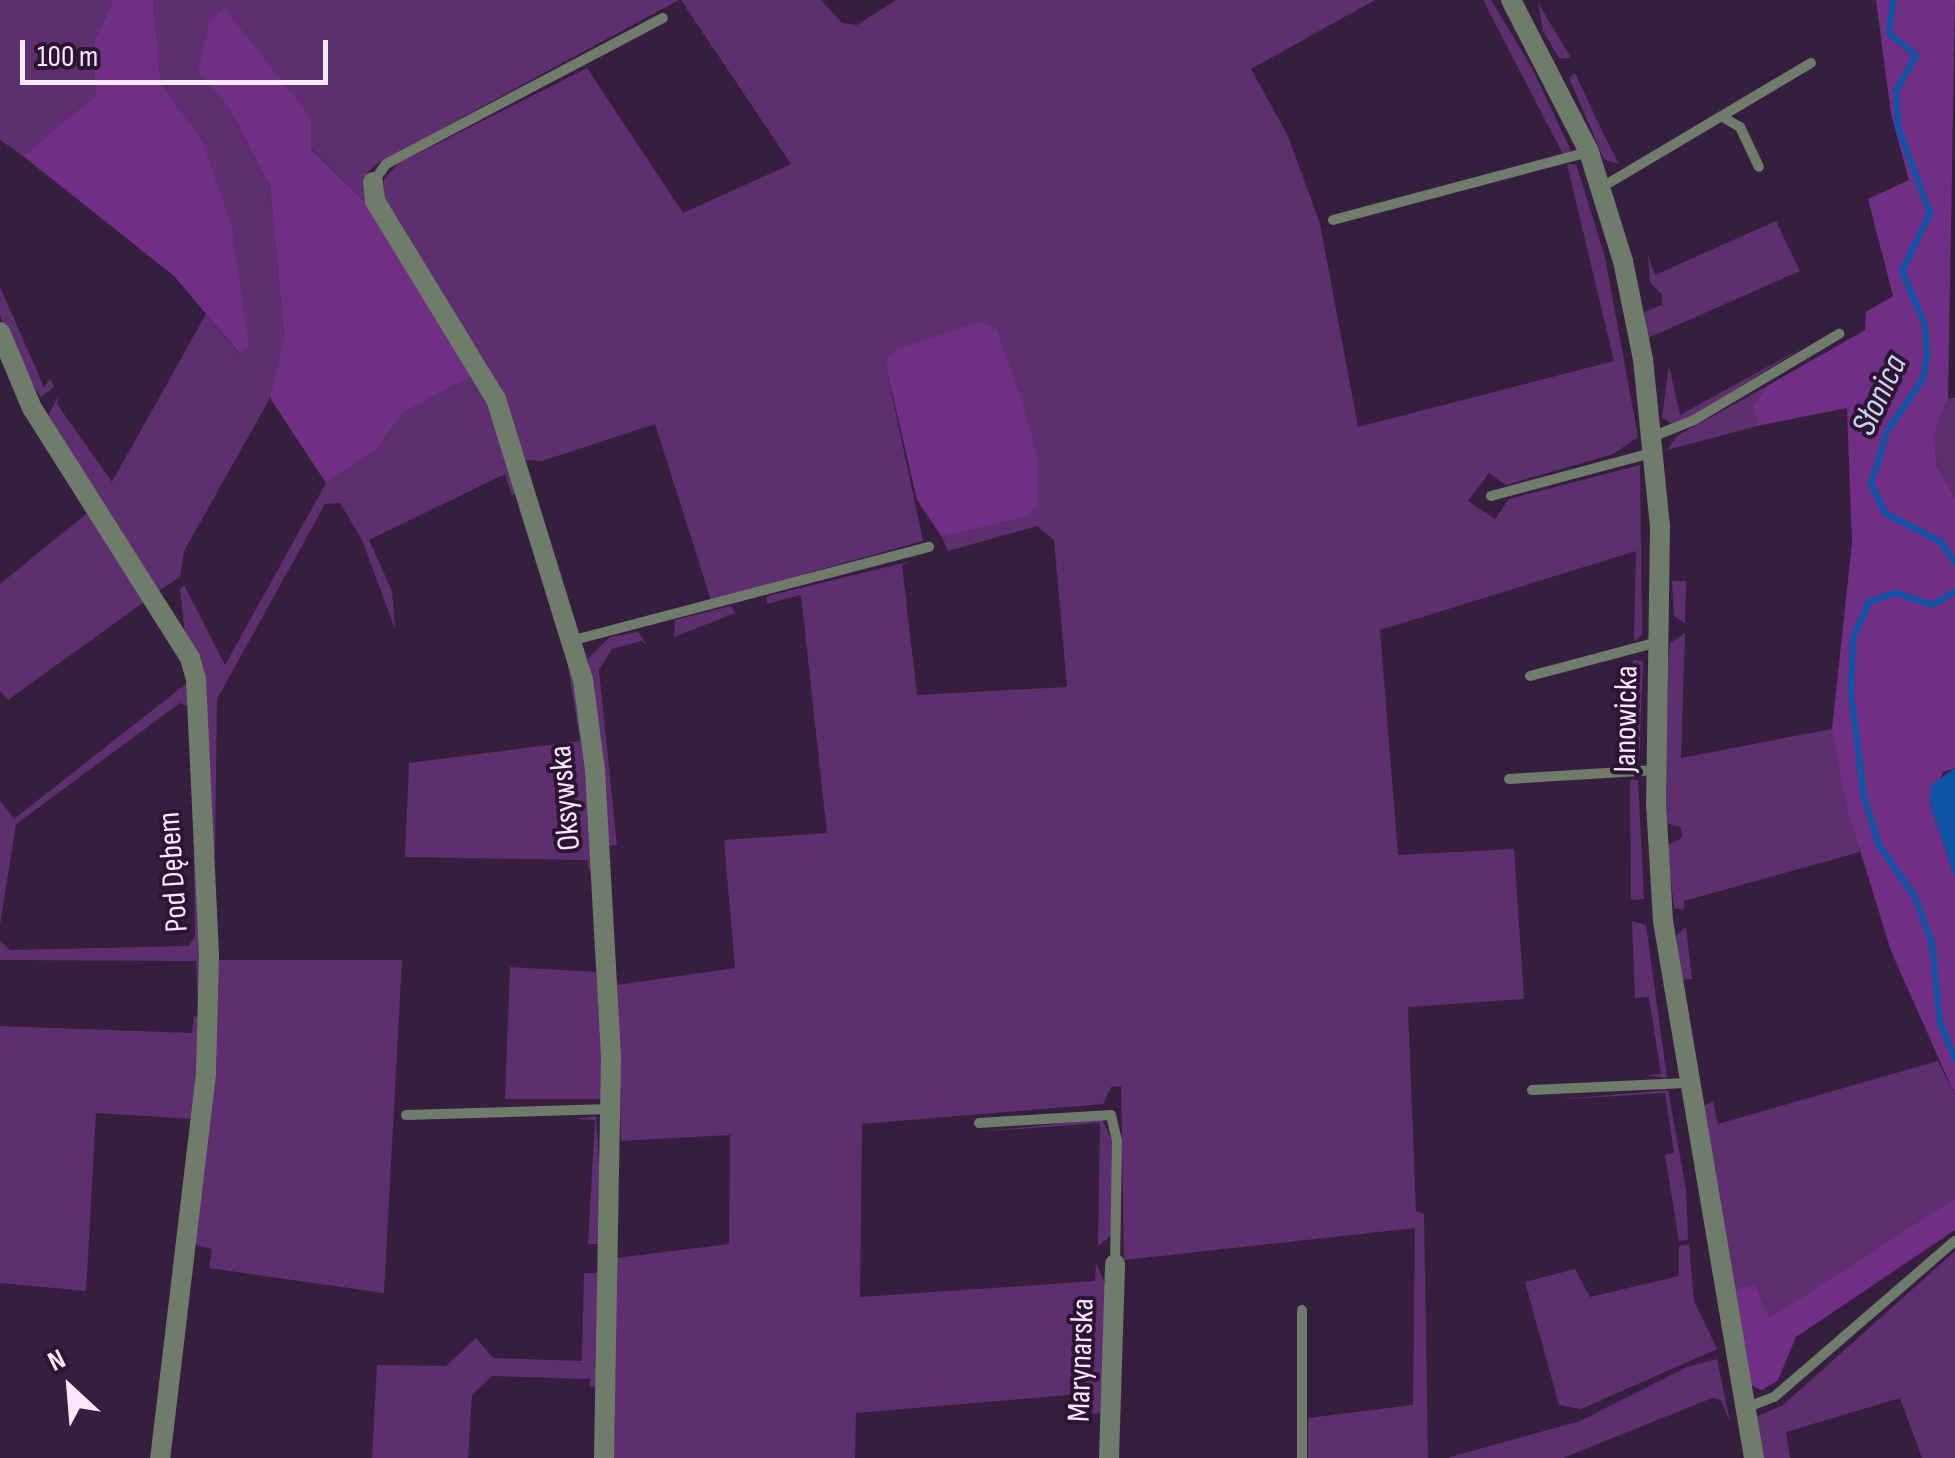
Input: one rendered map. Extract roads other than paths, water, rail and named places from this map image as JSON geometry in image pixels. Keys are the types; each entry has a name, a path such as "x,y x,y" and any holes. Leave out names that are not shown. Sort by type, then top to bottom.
{"street":[{"name":"Janowicka","path":"1511,0 1589,152 1630,290 1654,444 1659,642 1656,770 1663,921 1686,1083 1754,1458"},
{"name":"Oksywska","path":"373,182 375,202 496,399 574,640 595,770 611,1109 604,1458"},
{"name":"Pod Dębem","path":"0,332 32,408 190,658 196,679 209,956 206,1074 160,1458"},
{"name":"Marynarska","path":"1109,1458 1115,1264"}],"lane":[{"path":"373,182 386,164 663,18"},
{"path":"1602,186 1726,119 1735,103 1811,63"},
{"path":"1726,119 1740,127 1759,167"},
{"path":"1334,220 1589,152"},
{"path":"1491,496 1654,444 1840,334"},
{"path":"574,640 928,548"},
{"path":"1530,676 1659,642"},
{"path":"1509,779 1656,770"},
{"path":"1532,1090 1686,1083"},
{"path":"406,1116 611,1109"},
{"path":"978,1123 1112,1115 1115,1264"},
{"path":"1744,1408 1774,1397 1955,1242"},
{"path":"1302,1310 1302,1458"}],"water":[{"path":"1955,768 1955,878 1930,804 1931,785"}],"waterway":[{"name":"Słonica","path":"1893,0 1889,33 1916,56 1896,90 1898,127 1930,213 1902,271 1925,325 1927,354 1923,379 1887,431 1871,484 1885,513 1941,542 1955,562"},
{"name":"Słonica","path":"1955,592 1932,605 1895,593 1869,602 1853,638 1851,692 1864,798 1879,845 1915,897 1932,943 1940,1023 1955,1059"}]}
